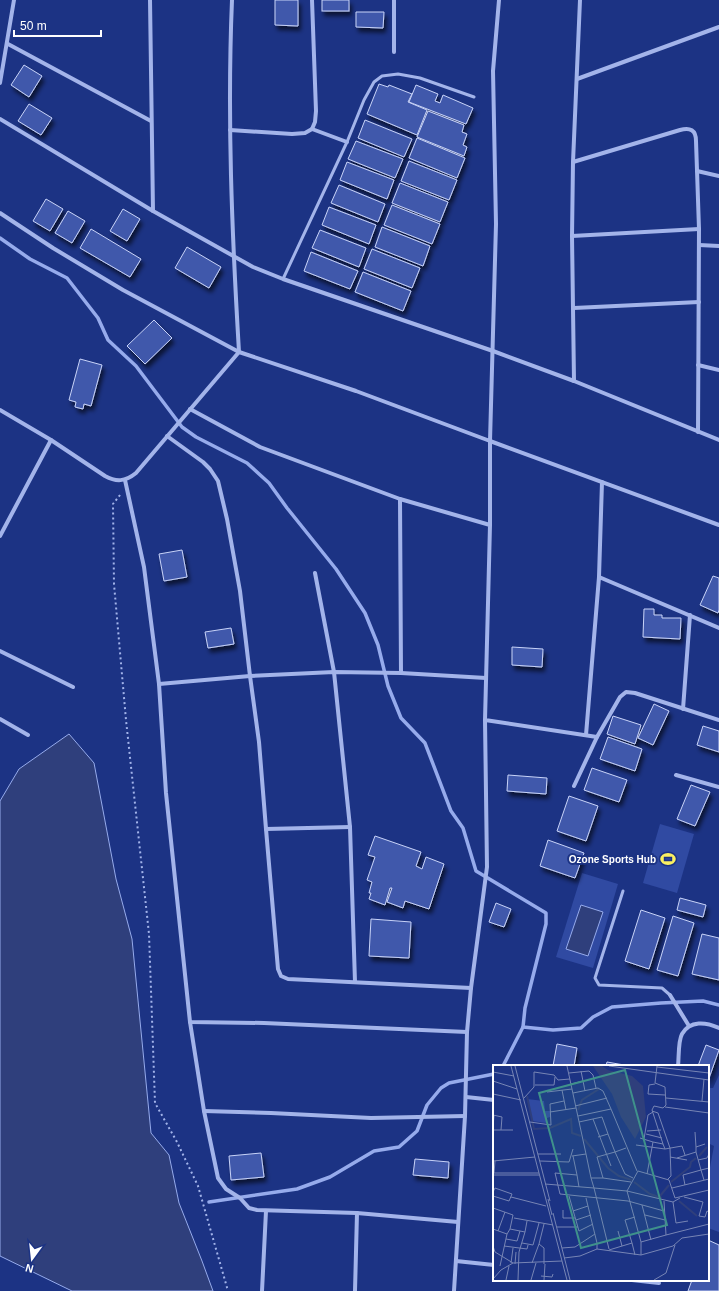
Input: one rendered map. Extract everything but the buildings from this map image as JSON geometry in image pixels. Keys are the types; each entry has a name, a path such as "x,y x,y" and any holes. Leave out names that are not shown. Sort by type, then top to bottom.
{"street":[{"path":"0,83 8,44 14,0"},
{"path":"150,0 153,211"},
{"path":"0,410 51,440 111,480 125,480 136,473 239,352 233,256 230,130 229,66 232,0"},
{"path":"230,130 304,134 312,129 315,122 316,111 312,0"},
{"path":"394,0 394,52"},
{"path":"454,1291 471,988 487,869 485,720 496,224 493,71 499,0"},
{"path":"574,381 572,236 580,0"},
{"path":"577,79 719,27"},
{"path":"8,44 151,121"},
{"path":"0,119 153,211 253,267 283,279 494,351 574,381 719,440"},
{"path":"574,162 685,128 693,131 696,136 699,229 698,432"},
{"path":"312,129 347,142"},
{"path":"697,171 719,176"},
{"path":"0,213 53,248 123,290 239,352 356,391 719,525"},
{"path":"572,236 699,229"},
{"path":"699,244 719,246"},
{"path":"574,308 699,302"},
{"path":"698,365 719,370"},
{"path":"189,410 260,447 400,499 490,525"},
{"path":"167,436 203,462 210,469 218,481 227,519 240,591 258,742 279,974 288,978 471,988"},
{"path":"0,536 51,440"},
{"path":"125,480 144,568 158,684 166,793 190,1022 204,1111 218,1178 223,1186 238,1197 249,1208 266,1211 357,1213 458,1222"},
{"path":"586,735 600,577 602,482"},
{"path":"400,499 401,672"},
{"path":"315,573 334,672 350,827 355,982"},
{"path":"600,577 719,628"},
{"path":"683,709 690,615"},
{"path":"0,651 73,687"},
{"path":"158,684 250,676 334,672 401,672 486,678"},
{"path":"574,786 597,738 622,694 626,692 635,693 719,720"},
{"path":"0,719 28,735"},
{"path":"485,720 586,735 597,738"},
{"path":"676,775 719,787"},
{"path":"266,829 350,827"},
{"path":"670,995 689,1026"},
{"path":"190,1022 264,1023 468,1032"},
{"path":"678,1065 681,1035 689,1026 697,1022 714,1025 719,1028"},
{"path":"466,1097 493,1100"},
{"path":"204,1111 271,1112 371,1118 465,1116"},
{"path":"262,1291 266,1211"},
{"path":"355,1291 357,1213"},
{"path":"456,1261 493,1265"},
{"path":"641,1281 659,1283"}],"lane":[{"path":"283,279 347,142 364,100 374,82 382,76 398,74 420,78 474,97"},
{"path":"623,890 595,978 599,985 662,988 670,995"}],"path":[{"path":"126,487 113,504 114,584 126,720 149,934 155,1103 177,1142 198,1186 228,1291"}],"shaded area":[{"path":"69,734 94,763 116,879 132,939 151,1133 169,1155 179,1203 213,1291 72,1291 0,1256 0,801 19,769"},
{"name":"Ozone Sports Hub","path":"660,824 694,834 677,893 643,883"},
{"path":"582,873 618,884 593,968 556,957"},
{"path":"581,905 603,912 588,956 566,949"},
{"path":"719,1075 719,1232 709,1228 709,1173 714,1146 709,1144 709,1088 713,1088"}],"waterway":[{"path":"0,238 30,259 67,278 98,318 108,340 136,366 182,427 196,437 247,463 269,483 336,569 365,613 378,645 388,686 401,718 425,743 451,811 463,828 476,871 546,913 546,924 525,1008 523,1027 553,1030 581,1028 593,1017 612,1007 703,1001 719,1005"},
{"path":"504,1065 523,1027"},
{"path":"209,1202 297,1189 330,1177 374,1151 399,1147 417,1131 427,1105 441,1088 449,1083 493,1074"}],"place":[{"name":"Ozone Sports Hub","path":"668,859"}]}
